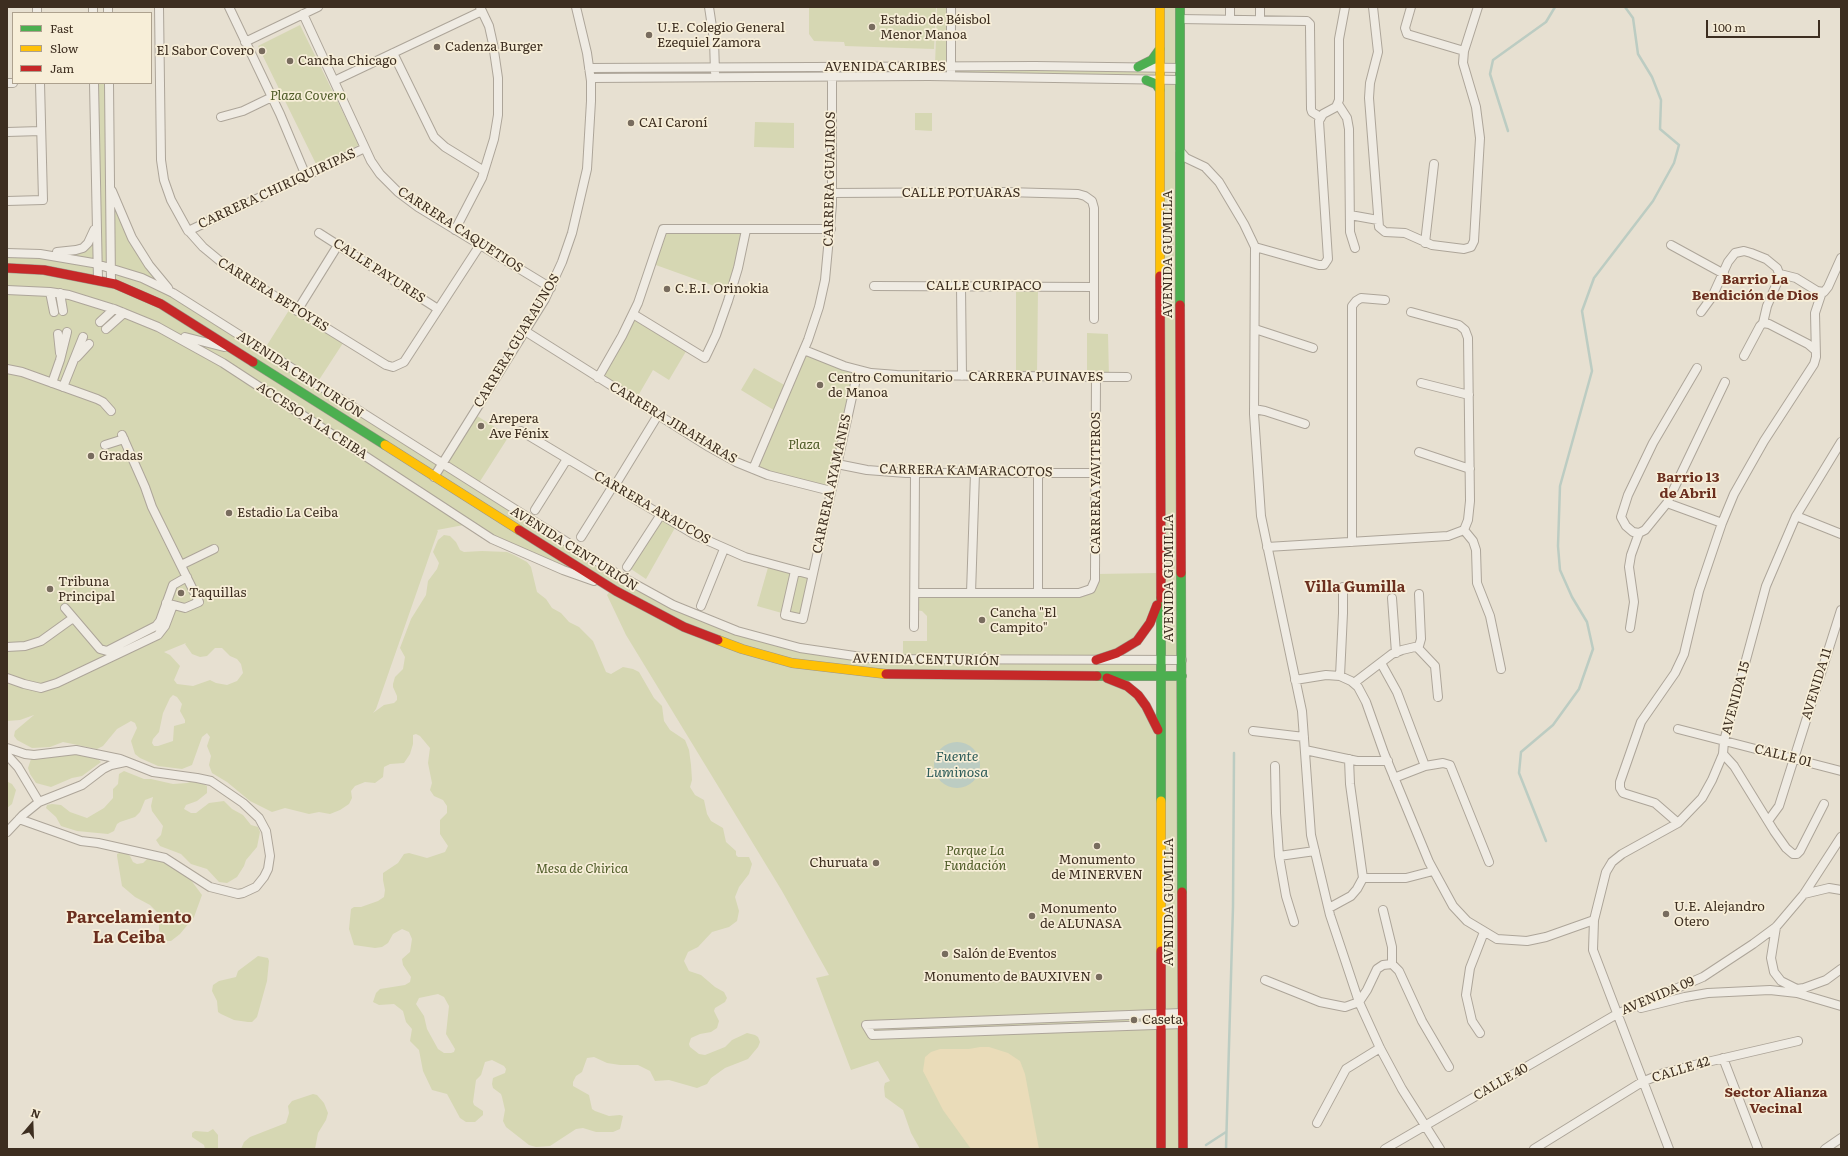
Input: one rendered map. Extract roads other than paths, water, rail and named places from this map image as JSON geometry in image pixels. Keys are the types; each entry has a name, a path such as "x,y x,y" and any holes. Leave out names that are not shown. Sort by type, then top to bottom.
{"main road":[{"name":"AVENIDA GUMILLA","path":"1160,7 1161,1149"},
{"name":"AVENIDA GUMILLA","path":"1180,7 1183,1149"},
{"path":"1138,67 1152,60 1160,48"},
{"path":"1146,80 1156,84 1160,90"},
{"name":"AVENIDA CENTURIÓN","path":"7,268 44,270 111,283 166,306 605,584 649,610 684,627 742,649 804,665 855,672 905,675 1182,676"},
{"path":"1096,660 1117,653 1137,641 1150,623 1160,595"},
{"path":"1096,675 1118,682 1138,694 1160,733"}],"street":[{"name":"CARRERA BETOYES","path":"159,7 160,142 162,169 171,200 188,231 203,247 226,266 386,365 397,367 404,362 438,309"},
{"path":"229,7 272,97 306,176"},
{"path":"246,42 318,7"},
{"name":"CARRERA GUARAUNOS","path":"434,477 550,288 562,262 572,233 585,181 590,134 591,78 582,25 576,7"},
{"path":"710,7 714,40 715,77"},
{"path":"951,7 951,77"},
{"path":"1230,7 1230,20"},
{"path":"1260,7 1260,20"},
{"path":"1345,7 1339,39 1338,104 1347,118 1349,129 1350,232 1355,248"},
{"path":"1373,7 1378,52 1370,83 1369,98 1379,227 1383,232 1405,233 1425,243 1464,249 1471,248 1473,244 1480,138 1476,107 1463,63 1464,51 1478,7"},
{"path":"1411,7 1405,28 1407,34 1464,51"},
{"path":"334,81 481,9 493,44 499,92 494,140 484,171 468,207 455,230"},
{"name":"CARRERA CAQUETIOS","path":"303,14 376,168 390,184 418,207 550,288"},
{"path":"1180,19 1304,21 1310,24 1311,109 1312,112 1320,117"},
{"path":"393,53 434,137 449,149 484,171"},
{"name":"CARRERA GUAJIROS","path":"753,469 804,350 815,320 825,280 831,229 832,67"},
{"name":"AVENIDA CARIBES","path":"589,68 1180,68"},
{"name":"AVENIDA CARIBES","path":"591,78 832,76 1179,80"},
{"path":"7,201 43,200 40,84"},
{"path":"94,84 98,280"},
{"path":"109,84 111,283"},
{"path":"221,117 238,113 272,97"},
{"path":"1320,117 1338,104"},
{"path":"1255,247 1319,265 1327,262 1329,252 1319,132 1320,117"},
{"path":"7,132 41,131"},
{"name":"CARRERA CHIRIQUIRIPAS","path":"188,231 366,148"},
{"path":"1180,151 1186,158 1205,167 1220,182 1244,224 1255,247 1254,409 1261,516 1302,711 1311,835 1329,908 1359,1002 1380,1048 1402,1089 1440,1149"},
{"path":"1180,175 1188,165 1192,163 1197,164"},
{"path":"1425,243 1434,164"},
{"path":"110,185 132,238 149,264 173,293"},
{"name":"CALLE POTUARAS","path":"832,193 1082,194 1089,198 1094,204 1094,287"},
{"path":"1350,215 1378,220"},
{"path":"32,253 64,252 82,248 92,237 96,225"},
{"path":"598,378 633,314 649,276 663,229 831,229"},
{"path":"633,314 705,358 716,335 728,301 738,268 746,230"},
{"name":"CALLE PAYURES","path":"319,233 438,309"},
{"path":"438,309 480,245"},
{"path":"1671,245 1724,274"},
{"path":"297,311 338,246"},
{"path":"1701,312 1716,292 1733,256 1744,252 1766,259 1777,268 1780,274 1801,280 1815,290 1822,292"},
{"name":"AVENIDA CENTURIÓN","path":"7,253 32,253 97,264 142,278 173,293 558,538 652,594 692,614 762,639 828,653 875,659 1182,660"},
{"path":"1678,823 1655,803 1623,793 1620,785 1643,718 1675,673 1684,654 1698,591 1734,494 1764,441 1814,364 1815,313 1822,292 1828,287 1841,258"},
{"path":"1744,356 1763,323 1767,306 1780,274"},
{"name":"CALLE CURIPACO","path":"874,286 1094,287"},
{"path":"962,286 962,376"},
{"path":"1094,287 1094,319"},
{"name":"ACCESO A LA CEIBA","path":"7,290 60,293 114,309 173,334 228,367 492,539 563,570 605,584"},
{"path":"50,292 54,312"},
{"path":"60,293 63,311"},
{"path":"1352,542 1352,306 1361,298 1385,300"},
{"path":"100,322 114,309"},
{"path":"1411,312 1459,325 1465,330 1468,338 1470,469 1469,514 1464,530"},
{"path":"106,329 124,313"},
{"path":"1763,323 1769,324 1801,340 1815,350"},
{"path":"1255,329 1313,348"},
{"name":"CARRERA JIRAHARAS","path":"525,331 598,378 722,454 753,469 784,480 831,491"},
{"path":"52,383 67,332"},
{"path":"58,334 60,360"},
{"path":"173,334 236,350"},
{"path":"63,387 83,337"},
{"path":"71,364 89,344"},
{"name":"CARRERA PUINAVES","path":"804,350 832,362 858,370 896,375 1127,377"},
{"path":"1697,368 1640,466 1622,510 1622,520 1633,532 1638,533 1646,530 1667,503 1726,382"},
{"path":"7,369 14,370 97,399 103,402 111,411"},
{"name":"CARRERA AYAMANES","path":"795,571 785,615 803,619 858,370"},
{"name":"CARRERA YAVITEROS","path":"1038,593 1079,593 1090,589 1095,580 1096,377"},
{"path":"1420,383 1469,395"},
{"path":"1254,409 1305,424"},
{"path":"581,537 614,487 658,415"},
{"name":"CARRERA ARAUCOS","path":"521,431 695,536 724,549 766,563 812,575"},
{"path":"105,445 123,437 133,454 152,507 198,602 185,608 170,604"},
{"name":"AVENIDA 15","path":"1669,1149 1642,1082 1593,950 1594,920 1606,872 1612,862 1622,854 1678,823 1702,798 1712,780 1723,754 1724,741 1766,586 1796,516 1841,442"},
{"path":"1419,452 1470,469"},
{"path":"535,510 568,459"},
{"name":"CARRERA KAMARACOTOS","path":"837,464 867,470 915,473 1096,473"},
{"path":"914,627 915,473"},
{"path":"971,593 975,473"},
{"path":"915,593 1038,593 1038,473"},
{"path":"1667,503 1722,523"},
{"path":"627,567 660,516"},
{"path":"1796,516 1841,534"},
{"path":"1268,547 1448,536 1464,530"},
{"path":"1464,530 1473,541 1476,550 1477,583 1490,616 1501,669"},
{"path":"1630,628 1634,602 1629,567 1638,533"},
{"path":"181,565 214,549"},
{"path":"701,606 724,549"},
{"path":"7,678 41,688 57,683 158,635 166,626 173,585 187,577"},
{"path":"1340,676 1343,587"},
{"path":"1417,647 1421,639 1419,594"},
{"path":"1392,598 1396,653"},
{"path":"65,608 100,649 107,651 156,626 170,604"},
{"name":"AVENIDA 11","path":"1768,821 1779,806 1841,610"},
{"path":"7,647 25,646 41,641 73,618"},
{"path":"1354,683 1396,653 1402,650 1417,647"},
{"path":"1417,647 1435,666 1438,697"},
{"path":"1381,663 1397,692 1425,766"},
{"path":"1296,680 1326,676 1340,676 1354,683 1358,688 1366,702 1394,778 1433,871 1453,906 1467,921 1497,939 1527,941 1546,937 1594,920"},
{"name":"CALLE 01","path":"1678,729 1841,770"},
{"path":"1253,731 1304,737"},
{"path":"7,748 25,754 34,755 76,750 120,759 153,772 211,781 243,804 258,818 266,831 270,856 268,869 256,887 244,893 216,890 204,884 165,858 98,842 81,841 20,819"},
{"path":"1304,750 1368,762 1388,761"},
{"path":"1723,754 1734,766 1786,848 1793,854 1797,854 1800,851 1824,804"},
{"path":"7,755 18,767 39,802"},
{"path":"1329,908 1351,896 1363,878 1350,784 1349,759"},
{"path":"7,832 39,802 82,785 111,765 125,762"},
{"path":"1394,778 1425,766 1443,763 1451,766 1489,862"},
{"path":"1275,766 1279,856 1286,896 1294,922"},
{"name":"AVENIDA 09","path":"1617,1014 1704,977 1776,927 1804,894 1841,837"},
{"path":"1279,856 1315,851"},
{"path":"1363,878 1406,878 1433,871"},
{"path":"1804,894 1822,889 1841,890"},
{"path":"1383,910 1392,947 1392,964"},
{"path":"1776,927 1771,953 1772,968 1781,981 1797,991 1826,980 1841,969"},
{"path":"1480,1033 1472,1021 1466,995 1470,968 1484,932"},
{"path":"1265,980 1320,1002 1345,1007 1359,1002 1367,990 1376,969 1383,965 1392,964 1399,970 1422,1021 1448,1067"},
{"name":"AVENIDA 09","path":"1617,1014 1685,997 1708,993 1770,990 1797,991 1841,1006"},
{"path":"1182,1014 866,1025 872,1035 1183,1024"},
{"name":"CALLE 40","path":"1385,1149 1617,1014"},
{"name":"CALLE 42","path":"1534,1149 1642,1082 1664,1074 1723,1058 1798,1041"},
{"path":"1317,1123 1346,1070 1380,1048"},
{"path":"1723,1058 1758,1149"},
{"path":"1825,1149 1841,1138"}],"water":[{"name":"Fuente Luminosa","path":"957,742 970,746 976,752 980,765 976,778 970,784 957,788 944,784 938,778 934,765 938,752 944,746"}],"waterway":[{"path":"1508,131 1490,74 1493,60 1546,22 1555,7"},
{"path":"1546,841 1519,773 1521,752 1553,725 1579,689 1593,649 1587,622 1572,597 1560,570 1558,546 1560,486 1592,371 1582,311 1594,278 1653,201 1674,163 1679,145 1660,129 1661,100 1652,77 1638,54 1633,18 1625,7"},
{"path":"1226,1149 1233,907 1234,753"},
{"path":"1206,1145 1226,1132"}],"place":[{"name":"Estadio de Béisbol Menor Manoa","path":"872,27"},
{"name":"U.E. Colegio General Ezequiel Zamora","path":"649,35"},
{"name":"Cadenza Burger","path":"437,47"},
{"name":"El Sabor Covero","path":"262,51"},
{"name":"Cancha Chicago","path":"290,61"},
{"name":"CAI Caroní","path":"631,123"},
{"name":"C.E.I. Orinokia","path":"667,289"},
{"name":"Centro Comunitario de Manoa","path":"820,385"},
{"name":"Arepera Ave Fénix","path":"481,426"},
{"name":"Gradas","path":"91,456"},
{"name":"Estadio La Ceiba","path":"229,513"},
{"name":"Tribuna Principal","path":"50,589"},
{"name":"Taquillas","path":"181,593"},
{"name":"Cancha \"El Campito\"","path":"982,620"},
{"name":"Monumento de MINERVEN","path":"1097,846"},
{"name":"Churuata","path":"876,863"},
{"name":"U.E. Alejandro Otero","path":"1666,914"},
{"name":"Monumento de ALUNASA","path":"1032,916"},
{"name":"Salón de Eventos","path":"945,954"},
{"name":"Monumento de BAUXIVEN","path":"1099,977"},
{"name":"Caseta","path":"1134,1020"}],"district":[{"name":"Barrio La Bendición de Dios","path":"1755,288"},
{"name":"Barrio 13 de Abril","path":"1688,486"},
{"name":"Villa Gumilla","path":"1355,588"},
{"name":"Parcelamiento La Ceiba","path":"129,928"},
{"name":"Sector Alianza Vecinal","path":"1776,1102"}],"park label":[{"name":"Plaza Covero","path":"308,96"},
{"name":"Plaza","path":"804,445"},
{"name":"Parque La Fundación","path":"975,858"},
{"name":"Mesa de Chirica","path":"582,869"}]}
